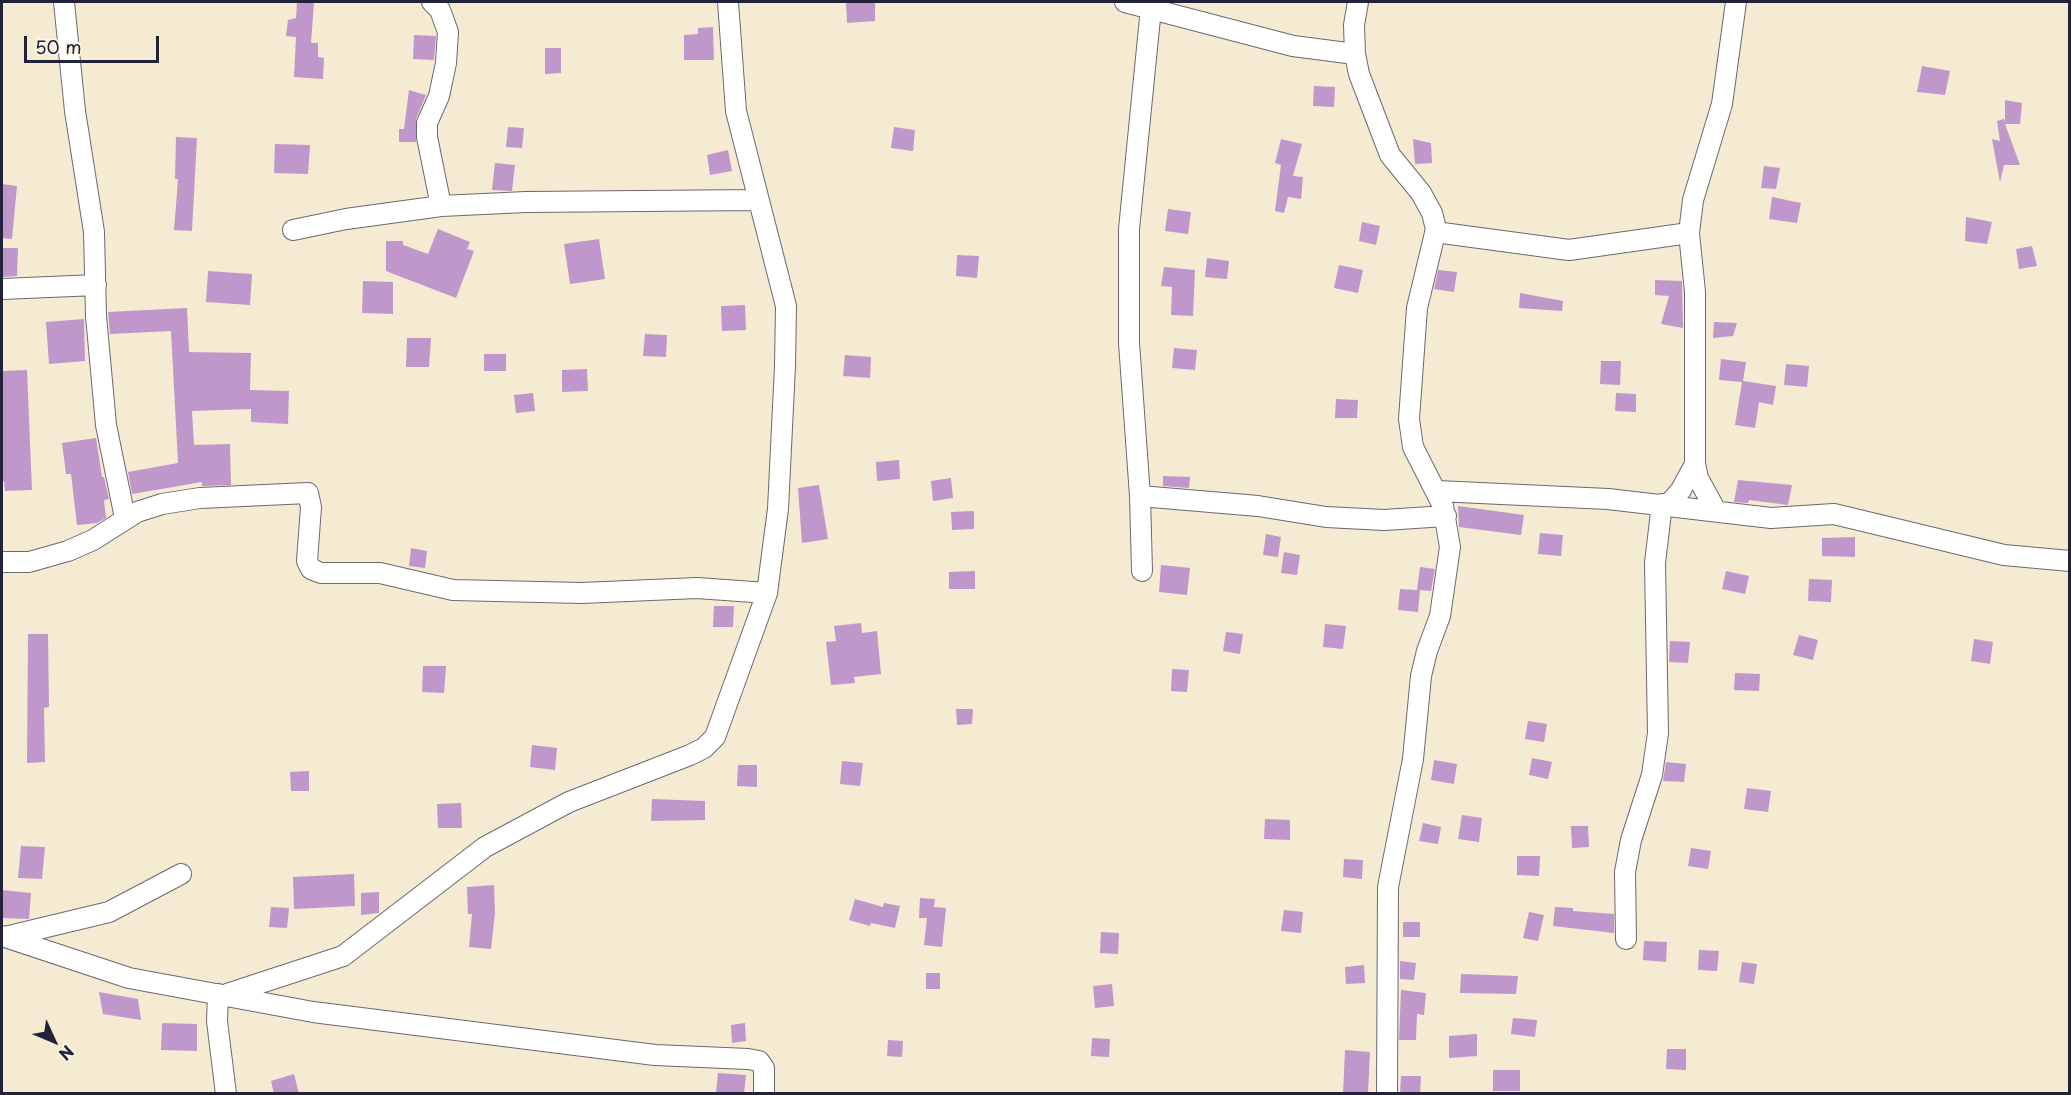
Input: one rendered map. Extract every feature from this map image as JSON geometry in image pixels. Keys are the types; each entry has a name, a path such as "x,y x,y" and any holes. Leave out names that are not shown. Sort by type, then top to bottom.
{"street":[{"path":"64,2 75,111 94,232 106,425 125,518"},
{"path":"432,2 440,10 448,32 446,63 439,96 428,123 427,137 441,206"},
{"path":"223,994 343,956 485,847 569,802 704,748 715,737 767,593 778,509 786,306 736,111 728,2"},
{"path":"1125,2 1293,46 1355,54"},
{"path":"1358,2 1354,25 1355,54 1359,74 1390,155 1421,193 1432,213 1435,232 1417,308 1409,419 1413,447 1437,491 1446,516 1450,547 1448,578 1440,616 1427,651 1421,676 1413,759 1388,887 1388,1094"},
{"path":"1716,511 1698,478 1695,464 1695,292 1689,233 1693,200 1722,104 1736,2"},
{"path":"1142,571 1140,496 1130,343 1129,229 1151,8"},
{"path":"293,230 346,219 441,206 526,202 757,200"},
{"path":"1435,232 1569,250 1689,233"},
{"path":"2,289 96,285"},
{"path":"1626,939 1625,872 1631,840 1653,775 1658,733 1655,563 1665,505 1680,490 1695,464"},
{"path":"1437,491 1608,499 1771,518 1834,514 2004,555 2070,561"},
{"path":"2,562 29,562 68,551 93,540 125,518 162,504 200,498 308,494 311,507 307,561 311,569 321,573 380,573 453,590 582,593 697,588 767,593"},
{"path":"1140,496 1258,506 1326,517 1384,520 1446,516"},
{"path":"5,936 109,912 181,874"},
{"path":"5,936 69,960 129,978 314,1012 655,1055 759,1061 764,1068 764,1094"},
{"path":"223,994 218,1021 226,1094"}],"building":[{"path":"297,2 314,2 311,43 318,43 318,57 324,58 323,79 294,77 296,37 286,36 288,20 296,18"},
{"path":"846,2 875,2 875,21 847,23"},
{"path":"713,27 714,60 684,60 684,35 698,34 698,28"},
{"path":"414,35 436,36 434,60 413,59"},
{"path":"545,48 561,48 561,73 545,74"},
{"path":"1922,66 1950,71 1945,95 1917,92"},
{"path":"1314,86 1335,87 1334,107 1313,106"},
{"path":"409,90 426,95 416,119 416,142 399,142 399,129 404,129"},
{"path":"2005,100 2022,103 2020,124 2005,124 2020,165 2004,165 2000,182 1992,139 2000,141 1997,121 2004,119 2005,122"},
{"path":"508,127 524,128 522,148 506,147"},
{"path":"894,127 915,130 913,151 891,148"},
{"path":"176,137 197,138 192,231 174,230 178,179 175,179"},
{"path":"1281,139 1302,144 1293,176 1303,177 1301,199 1288,197 1284,213 1275,211 1281,165 1275,163"},
{"path":"1413,139 1431,143 1432,163 1415,164"},
{"path":"275,144 310,145 308,174 274,173"},
{"path":"728,150 732,171 710,175 707,155"},
{"path":"495,163 515,165 512,191 492,190"},
{"path":"1764,166 1780,168 1776,189 1761,188"},
{"path":"2,184 17,186 12,239 2,238"},
{"path":"1772,197 1801,203 1797,223 1769,219"},
{"path":"1168,209 1191,212 1188,234 1165,231"},
{"path":"1966,217 1992,222 1987,244 1965,241"},
{"path":"1362,222 1380,226 1376,245 1359,241"},
{"path":"438,229 470,242 467,249 474,251 456,298 386,271 386,241 403,241 403,245 428,254"},
{"path":"599,239 605,279 570,284 564,244"},
{"path":"2032,246 2037,266 2019,269 2016,249"},
{"path":"2,248 18,248 17,276 2,277"},
{"path":"957,255 979,256 977,278 956,276"},
{"path":"1207,258 1229,261 1227,279 1205,277"},
{"path":"1339,265 1363,270 1358,293 1334,288"},
{"path":"1164,267 1195,270 1193,316 1171,315 1172,287 1161,286"},
{"path":"1438,270 1457,272 1454,292 1434,289"},
{"path":"208,271 252,274 250,305 206,302"},
{"path":"1655,280 1682,281 1683,328 1661,324 1669,296 1655,295"},
{"path":"363,281 393,282 393,314 362,313"},
{"path":"1520,293 1563,301 1562,311 1519,308"},
{"path":"745,305 746,330 722,331 721,306"},
{"path":"187,308 189,352 251,353 250,390 289,391 288,424 251,422 251,409 192,411 194,445 230,444 231,485 202,486 202,482 132,494 128,472 178,463 171,331 110,334 108,312"},
{"path":"84,319 85,361 49,364 46,322"},
{"path":"1714,322 1737,323 1733,336 1713,338"},
{"path":"645,334 667,335 666,357 643,356"},
{"path":"407,338 431,338 429,367 406,367"},
{"path":"1174,348 1197,350 1195,370 1172,368"},
{"path":"484,354 506,354 506,371 484,371"},
{"path":"845,355 871,357 870,378 843,376"},
{"path":"1721,359 1746,362 1743,381 1776,386 1773,405 1759,402 1755,428 1735,425 1742,382 1719,380"},
{"path":"1601,361 1621,361 1620,385 1600,384"},
{"path":"1786,364 1809,366 1807,387 1784,385"},
{"path":"587,369 588,391 562,392 562,370"},
{"path":"27,370 32,490 5,491 4,481 2,481 2,371"},
{"path":"533,393 535,411 516,413 514,395"},
{"path":"1616,393 1636,394 1636,412 1615,411"},
{"path":"1336,399 1358,400 1357,418 1335,418"},
{"path":"96,438 102,477 104,477 109,499 104,500 106,518 97,523 77,525 71,474 66,474 62,443"},
{"path":"899,460 900,479 877,481 876,462"},
{"path":"1163,476 1190,477 1189,488 1163,486"},
{"path":"951,478 953,498 933,501 931,481"},
{"path":"1738,480 1792,485 1788,505 1749,500 1748,503 1734,502"},
{"path":"819,485 828,539 802,543 798,488"},
{"path":"1458,506 1524,515 1521,535 1459,527"},
{"path":"974,511 974,529 952,530 951,512"},
{"path":"1540,533 1563,535 1561,556 1538,554"},
{"path":"1266,534 1281,537 1278,557 1263,555"},
{"path":"1855,537 1855,557 1822,556 1822,538"},
{"path":"411,548 427,551 425,568 409,566"},
{"path":"1284,552 1300,555 1297,575 1281,573"},
{"path":"1161,565 1190,568 1187,595 1159,592"},
{"path":"1420,567 1435,569 1431,591 1420,590 1418,612 1398,610 1400,589 1417,590"},
{"path":"975,571 975,589 949,589 949,572"},
{"path":"1726,571 1749,576 1745,594 1722,589"},
{"path":"1809,579 1832,580 1831,602 1808,601"},
{"path":"714,606 734,606 733,627 713,627"},
{"path":"861,623 862,633 877,631 881,674 854,677 855,683 831,685 826,642 836,641 834,626"},
{"path":"1325,624 1346,626 1343,649 1323,647"},
{"path":"1226,632 1243,634 1240,654 1223,651"},
{"path":"28,634 48,634 49,707 44,708 45,762 27,763"},
{"path":"1799,635 1818,640 1813,660 1793,655"},
{"path":"1974,639 1993,642 1990,664 1971,661"},
{"path":"1670,641 1690,642 1688,663 1669,662"},
{"path":"423,666 446,666 444,693 422,692"},
{"path":"1172,669 1189,670 1187,692 1171,691"},
{"path":"1735,673 1760,674 1759,691 1734,690"},
{"path":"956,709 973,709 972,724 957,725"},
{"path":"1528,721 1547,724 1544,742 1525,739"},
{"path":"532,745 557,748 555,770 530,767"},
{"path":"1532,758 1552,762 1548,779 1529,775"},
{"path":"1434,760 1457,764 1454,784 1431,780"},
{"path":"842,761 863,763 860,786 840,784"},
{"path":"1666,762 1686,764 1684,782 1663,781"},
{"path":"738,765 757,765 757,787 737,786"},
{"path":"309,771 309,791 291,791 290,772"},
{"path":"1747,788 1771,791 1768,812 1744,809"},
{"path":"652,799 705,801 705,820 651,821"},
{"path":"461,803 462,828 438,828 437,804"},
{"path":"1462,815 1482,818 1479,842 1458,839"},
{"path":"1265,819 1290,820 1290,840 1264,839"},
{"path":"1423,823 1441,827 1438,844 1419,841"},
{"path":"1571,826 1588,826 1589,847 1572,848"},
{"path":"21,846 45,847 42,879 18,878"},
{"path":"1691,848 1711,851 1708,869 1688,866"},
{"path":"1517,856 1540,856 1539,876 1517,875"},
{"path":"1344,859 1363,860 1362,879 1343,877"},
{"path":"354,874 355,906 294,909 293,877"},
{"path":"494,885 495,913 491,949 469,947 472,914 468,914 467,887"},
{"path":"2,890 31,893 29,919 2,918"},
{"path":"379,892 379,913 361,915 361,893"},
{"path":"920,898 935,899 934,907 946,908 942,947 924,945 927,918 919,918"},
{"path":"855,899 883,907 884,903 900,906 895,928 871,923 870,926 849,920"},
{"path":"271,907 289,908 287,928 269,927"},
{"path":"1555,907 1573,908 1573,911 1614,914 1614,933 1553,926"},
{"path":"1284,910 1303,912 1301,933 1281,931"},
{"path":"1529,912 1544,915 1538,941 1523,938"},
{"path":"1403,922 1420,922 1420,937 1403,937"},
{"path":"1101,932 1119,933 1118,954 1100,953"},
{"path":"1644,941 1667,942 1666,962 1643,960"},
{"path":"1699,950 1719,951 1717,971 1698,970"},
{"path":"1400,961 1416,963 1414,980 1400,979"},
{"path":"1742,962 1757,964 1754,984 1739,982"},
{"path":"1364,965 1365,983 1346,984 1345,967"},
{"path":"926,973 940,973 940,989 926,989"},
{"path":"1461,974 1518,976 1516,994 1460,993"},
{"path":"1112,984 1114,1006 1095,1008 1093,986"},
{"path":"1401,990 1426,993 1424,1015 1417,1014 1416,1040 1399,1040"},
{"path":"99,992 138,999 141,1020 103,1014"},
{"path":"1513,1018 1537,1020 1535,1037 1511,1034"},
{"path":"162,1023 197,1024 197,1051 161,1050"},
{"path":"745,1023 746,1041 732,1043 731,1025"},
{"path":"1477,1034 1477,1056 1449,1058 1449,1036"},
{"path":"1092,1038 1110,1039 1109,1057 1091,1056"},
{"path":"888,1040 903,1041 902,1057 887,1056"},
{"path":"1667,1049 1686,1049 1686,1070 1666,1069"},
{"path":"1345,1050 1370,1052 1368,1094 1343,1094"},
{"path":"1493,1070 1520,1070 1520,1091 1493,1091"},
{"path":"718,1073 746,1075 744,1094 716,1092"},
{"path":"294,1074 299,1094 274,1094 271,1081"},
{"path":"1401,1076 1421,1076 1420,1094 1400,1094"}]}
